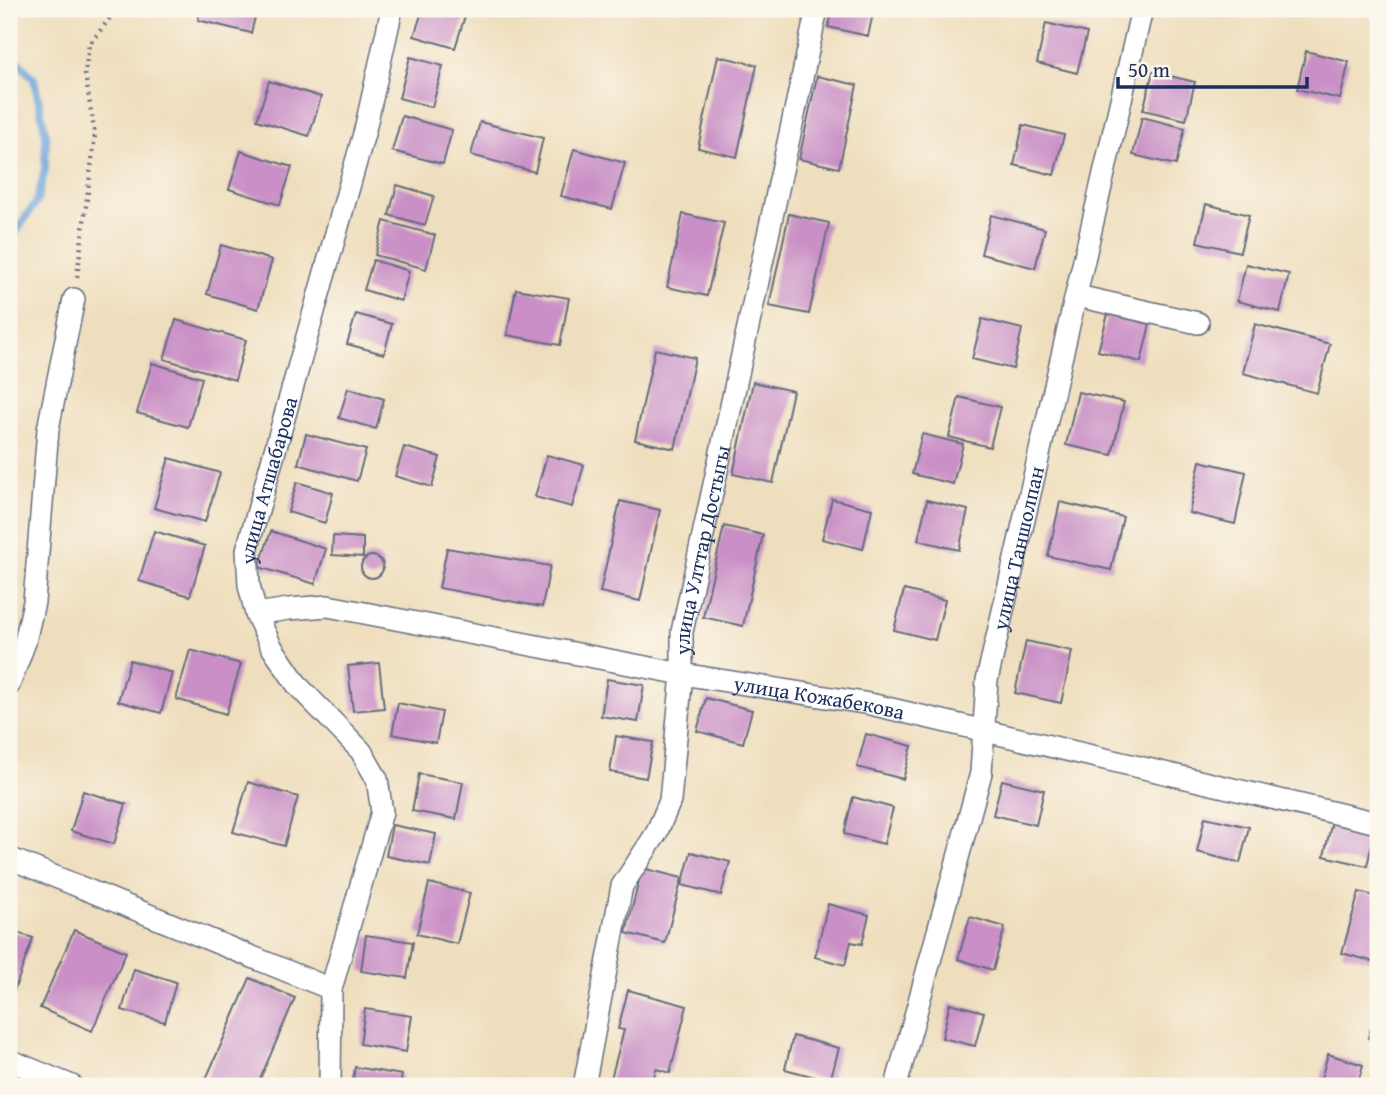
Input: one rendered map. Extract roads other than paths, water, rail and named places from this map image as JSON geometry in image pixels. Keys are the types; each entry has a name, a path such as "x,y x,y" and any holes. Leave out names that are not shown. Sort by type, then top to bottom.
{"street":[{"name":"улица Атшабарова","path":"330,1086 331,989 382,812 377,779 361,751 298,686 271,646 256,614 248,585 247,550 365,130 392,9"},
{"name":"улица Улттар Достыгы","path":"584,1086 622,886 656,834 670,801 682,674 682,632 817,9"},
{"name":"улица Таншолпан","path":"896,1086 981,773 987,680 1142,9"},
{"path":"1077,296 1198,323"},
{"path":"9,685 25,642 34,601 48,429 74,299"},
{"name":"улица Кожабекова","path":"256,614 289,608 328,607 682,674 870,704 1378,823"},
{"path":"9,858 331,989"},
{"path":"9,1060 72,1086"}],"waterway":[{"path":"9,52 34,79 46,135 45,169 37,201 9,242"}]}
